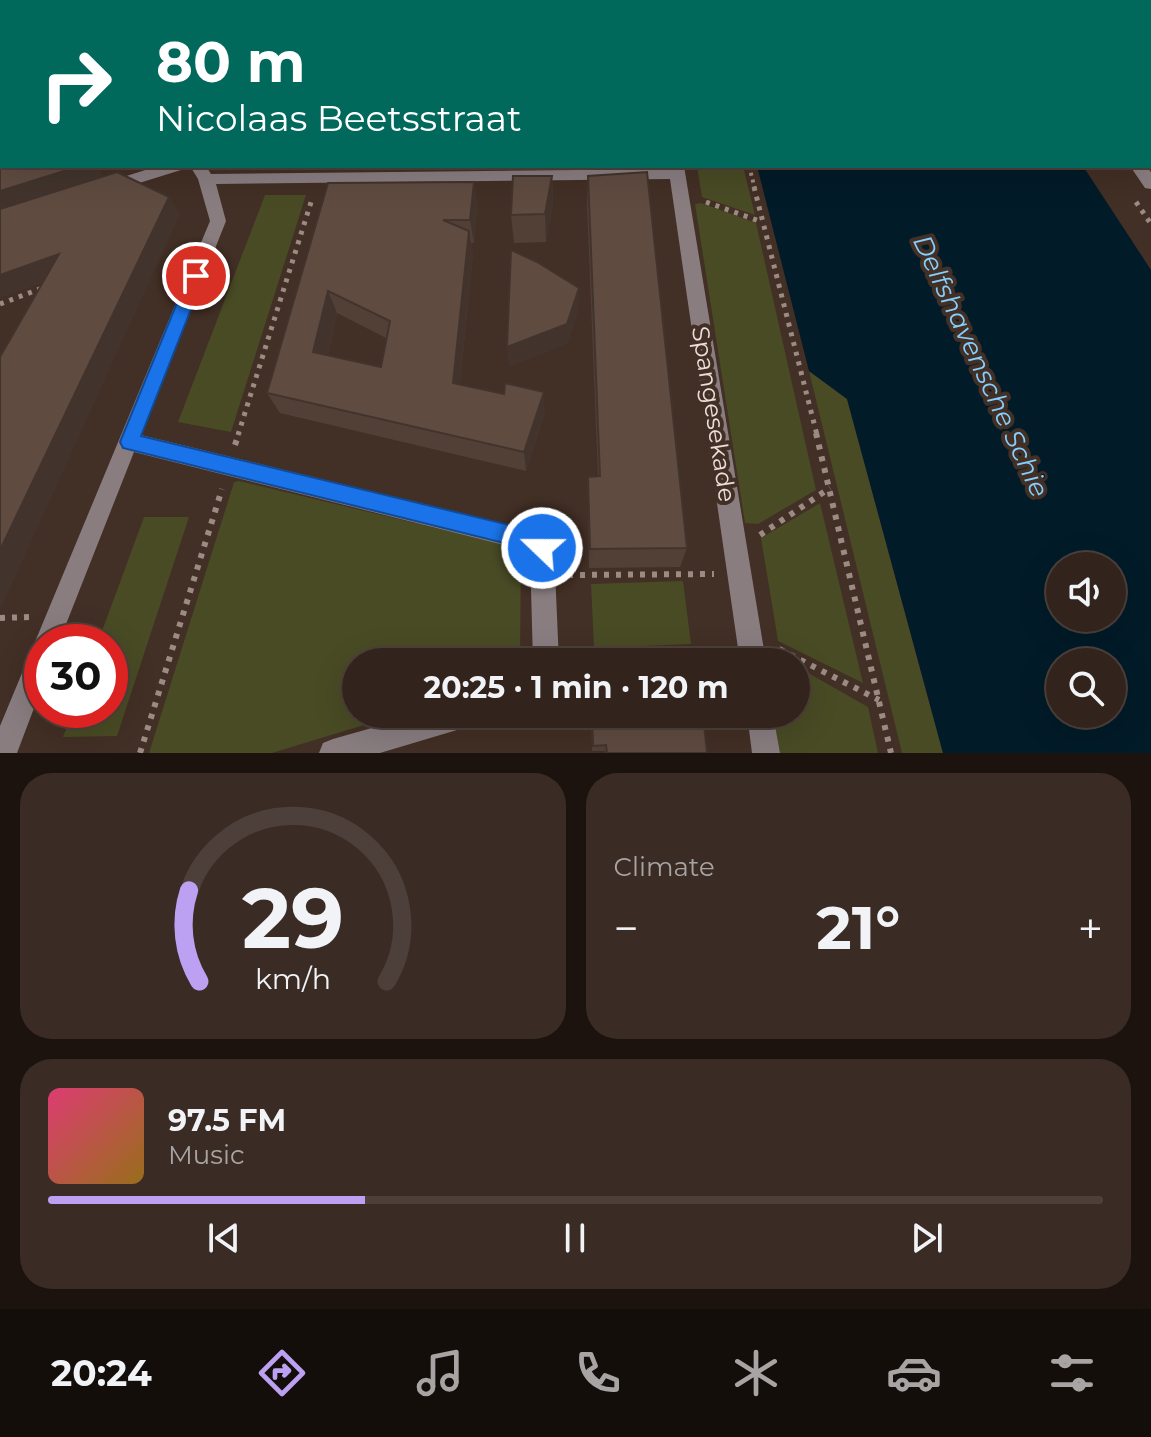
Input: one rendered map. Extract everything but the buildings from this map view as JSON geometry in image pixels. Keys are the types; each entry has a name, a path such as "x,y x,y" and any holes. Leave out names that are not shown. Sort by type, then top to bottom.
{"street":[{"path":"88,194 169,168"},
{"path":"54,624 218,221 202,173 677,178"},
{"name":"Spangesekade","path":"677,178 751,648"},
{"path":"130,442 534,541 542,548 546,648"},
{"path":"3,753 24,699"},
{"path":"333,753 419,728"},
{"path":"762,728 766,753"}],"path":[{"path":"749,168 830,488 891,753"},
{"path":"677,178 762,222"},
{"path":"0,304 59,282"},
{"path":"736,551 830,488"},
{"path":"543,575 739,574"},
{"path":"810,665 879,700"}],"green space":[{"path":"697,168 743,168 755,215 702,197"},
{"path":"265,195 306,195 231,432 178,422"},
{"path":"701,203 756,223 816,490 758,524 745,523 695,204"},
{"path":"809,371 847,399 943,753 902,753"},
{"path":"234,482 515,547 521,554 520,648 342,648 342,728 354,728 272,753 149,753"},
{"path":"820,503 863,683 810,657 810,648 792,648 778,641 761,538"},
{"path":"144,517 189,517 128,703 128,624 105,624"},
{"path":"683,581 691,644 594,648 591,584"},
{"path":"810,674 868,707 878,753 780,753 776,728 810,728"},
{"path":"66,728 120,728 117,736 63,737"}],"water":[{"name":"Delfshavensche Schie","path":"758,168 1084,168 1151,270 1151,753 943,753 847,399 809,371"}],"route":[{"path":"196,276 130,442 534,541 542,548"}]}
